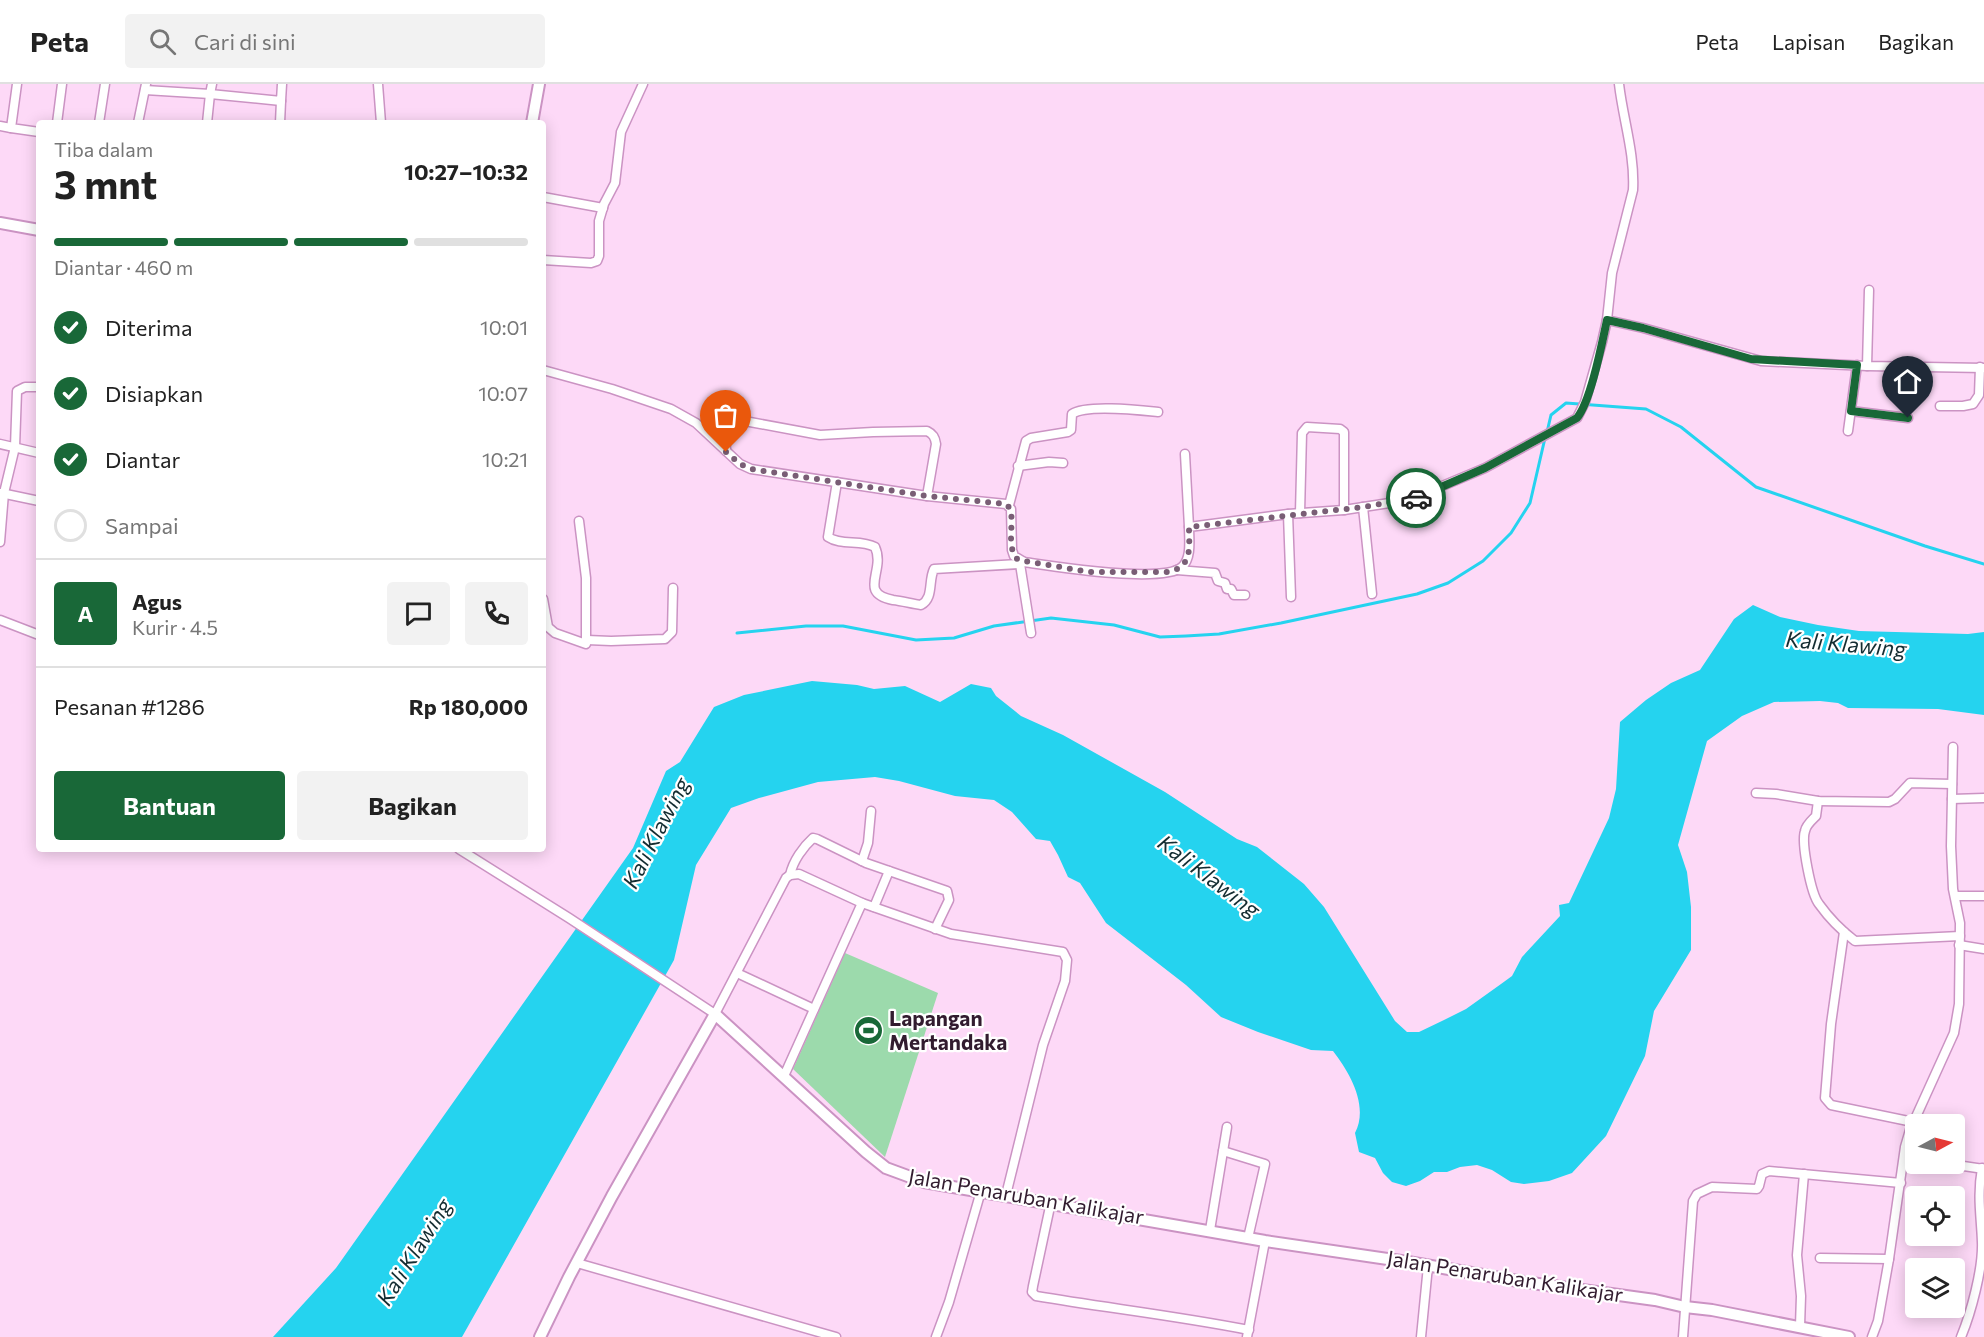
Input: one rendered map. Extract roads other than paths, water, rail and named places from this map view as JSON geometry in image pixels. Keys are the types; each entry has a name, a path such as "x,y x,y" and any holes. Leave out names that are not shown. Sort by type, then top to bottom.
{"street":[{"path":"11,128 17,84"},
{"path":"57,120 62,84"},
{"path":"99,120 105,84"},
{"path":"207,120 212,84"},
{"path":"280,120 282,84"},
{"path":"378,84 381,120"},
{"path":"533,120 539,84"},
{"path":"546,260 591,263 597,261 599,221 615,183 621,132 643,84"},
{"path":"1189,527 1288,514 1344,510 1409,500 1485,468 1577,418 1588,393 1607,320 1612,273 1633,190 1634,176 1619,84"},
{"path":"139,120 146,87 281,101"},
{"path":"0,126 36,132"},
{"path":"546,198 603,208"},
{"path":"0,223 36,229"},
{"path":"1848,431 1862,365 1869,290"},
{"path":"1607,320 1751,359 1862,365 1982,367 1979,395 1973,404 1940,406"},
{"path":"546,371 631,395 670,409 696,423 740,464 751,469 927,496 1009,505"},
{"path":"0,542 2,493 15,447 17,392 25,387 36,387"},
{"path":"1030,633 1022,563 1014,556 1012,550 1009,505 1026,441 1031,438 1068,432 1071,430 1074,411 1112,409 1158,412"},
{"path":"1851,411 1908,418"},
{"path":"726,452 725,427 729,421 734,420 820,435 927,431 935,438 936,444 927,496"},
{"path":"1300,513 1302,433 1307,428 1340,429 1344,432 1344,510"},
{"path":"0,444 36,452"},
{"path":"1178,570 1187,559 1189,527 1185,454"},
{"path":"1018,466 1049,462 1063,463"},
{"path":"837,482 828,537 833,540 864,543 875,547 878,562 874,586 881,597 921,605 927,602 929,597 931,574 934,569 1022,563 1107,573 1178,570 1215,573 1218,581 1225,583 1227,589 1232,589 1234,596 1245,595"},
{"path":"2,493 36,500"},
{"path":"1363,507 1372,594"},
{"path":"1288,514 1291,597"},
{"path":"546,623 555,633 585,644 587,640 586,578 579,521"},
{"path":"587,640 665,639 672,632 673,588"},
{"path":"0,620 36,634"},
{"path":"1917,1114 1954,1033 1959,1004 1960,923 1955,896 1952,846 1953,747"},
{"path":"1755,793 1818,801 1889,802 1895,799 1910,783 1952,784"},
{"path":"1952,799 1984,798"},
{"path":"1818,801 1816,816 1805,831 1805,857 1817,902 1844,932 1856,941 1959,940 1984,949"},
{"path":"862,861 868,843 870,811"},
{"path":"540,1337 612,1196 716,1014 790,874 794,862 813,838 862,861 947,891 949,900 935,929"},
{"path":"464,852 716,1014"},
{"path":"874,907 889,871"},
{"path":"790,874 799,874 862,903 935,929 964,937 1063,952 1066,956 1065,981 1042,1045 1006,1195"},
{"path":"1955,896 1984,896"},
{"path":"784,1076 862,903"},
{"path":"1844,932 1830,1041 1826,1098 1831,1105 1905,1120"},
{"path":"737,973 814,1009"},
{"name":"Jalan Penaruban Kalikajar","path":"716,1014 866,1152 886,1168 924,1182 1051,1202 1265,1241 1655,1300 1849,1337"},
{"path":"1210,1230 1227,1126"},
{"path":"1872,1337 1878,1321 1889,1259 1905,1147"},
{"path":"1223,1151 1265,1164 1248,1238"},
{"path":"1961,1337 1974,1299 1982,1250 1979,1205 1983,1168 1965,1166"},
{"path":"1683,1337 1693,1201 1697,1194 1712,1187 1756,1189 1760,1186 1762,1174 1765,1172 1901,1184"},
{"path":"1800,1326 1801,1296 1797,1256 1804,1174"},
{"path":"936,1337 949,1302 981,1191"},
{"path":"1051,1202 1032,1292 1036,1296 1126,1311 1201,1320 1248,1333 1265,1241"},
{"path":"1820,1258 1889,1259"},
{"path":"577,1263 836,1337"},
{"path":"1421,1337 1428,1266"}],"water":[{"name":"Kali Klawing","path":"1753,605 1780,617 1859,631 1968,634 1984,632 1984,715 1938,709 1848,708 1838,703 1820,701 1774,702 1742,716 1707,741 1678,845 1687,872 1691,907 1691,950 1654,1011 1645,1056 1606,1136 1572,1173 1549,1181 1524,1184 1511,1182 1492,1170 1477,1165 1460,1167 1447,1172 1434,1172 1406,1186 1392,1182 1383,1173 1375,1158 1359,1152 1355,1133 1359,1123 1359,1101 1346,1069 1333,1051 1311,1050 1221,1017 1186,985 1106,923 1080,883 1068,877 1050,841 1036,839 1012,812 994,800 955,796 875,777 818,782 731,808 696,865 674,960 462,1337 273,1337 336,1268 633,848 666,771 680,762 714,707 744,695 812,681 874,689 905,686 940,702 971,684 991,688 996,696 1021,716 1063,735 1165,792 1237,839 1257,847 1304,884 1324,907 1395,1021 1407,1032 1419,1032 1466,1009 1512,976 1522,957 1560,916 1559,905 1569,903 1609,818 1616,789 1620,722 1671,683 1700,670 1734,619"}],"waterway":[{"path":"1547,432 1551,415 1566,403 1646,409 1681,427 1756,487 1925,546 1984,564"},
{"path":"737,633 806,626 843,626 916,640 954,638 994,626 1051,618 1114,625 1160,637 1186,636 1219,634 1281,623 1417,594 1448,583 1483,561 1511,533 1530,503 1545,438"}],"place":[{"name":"Lapangan Mertandaka","path":"868,1031"}]}
